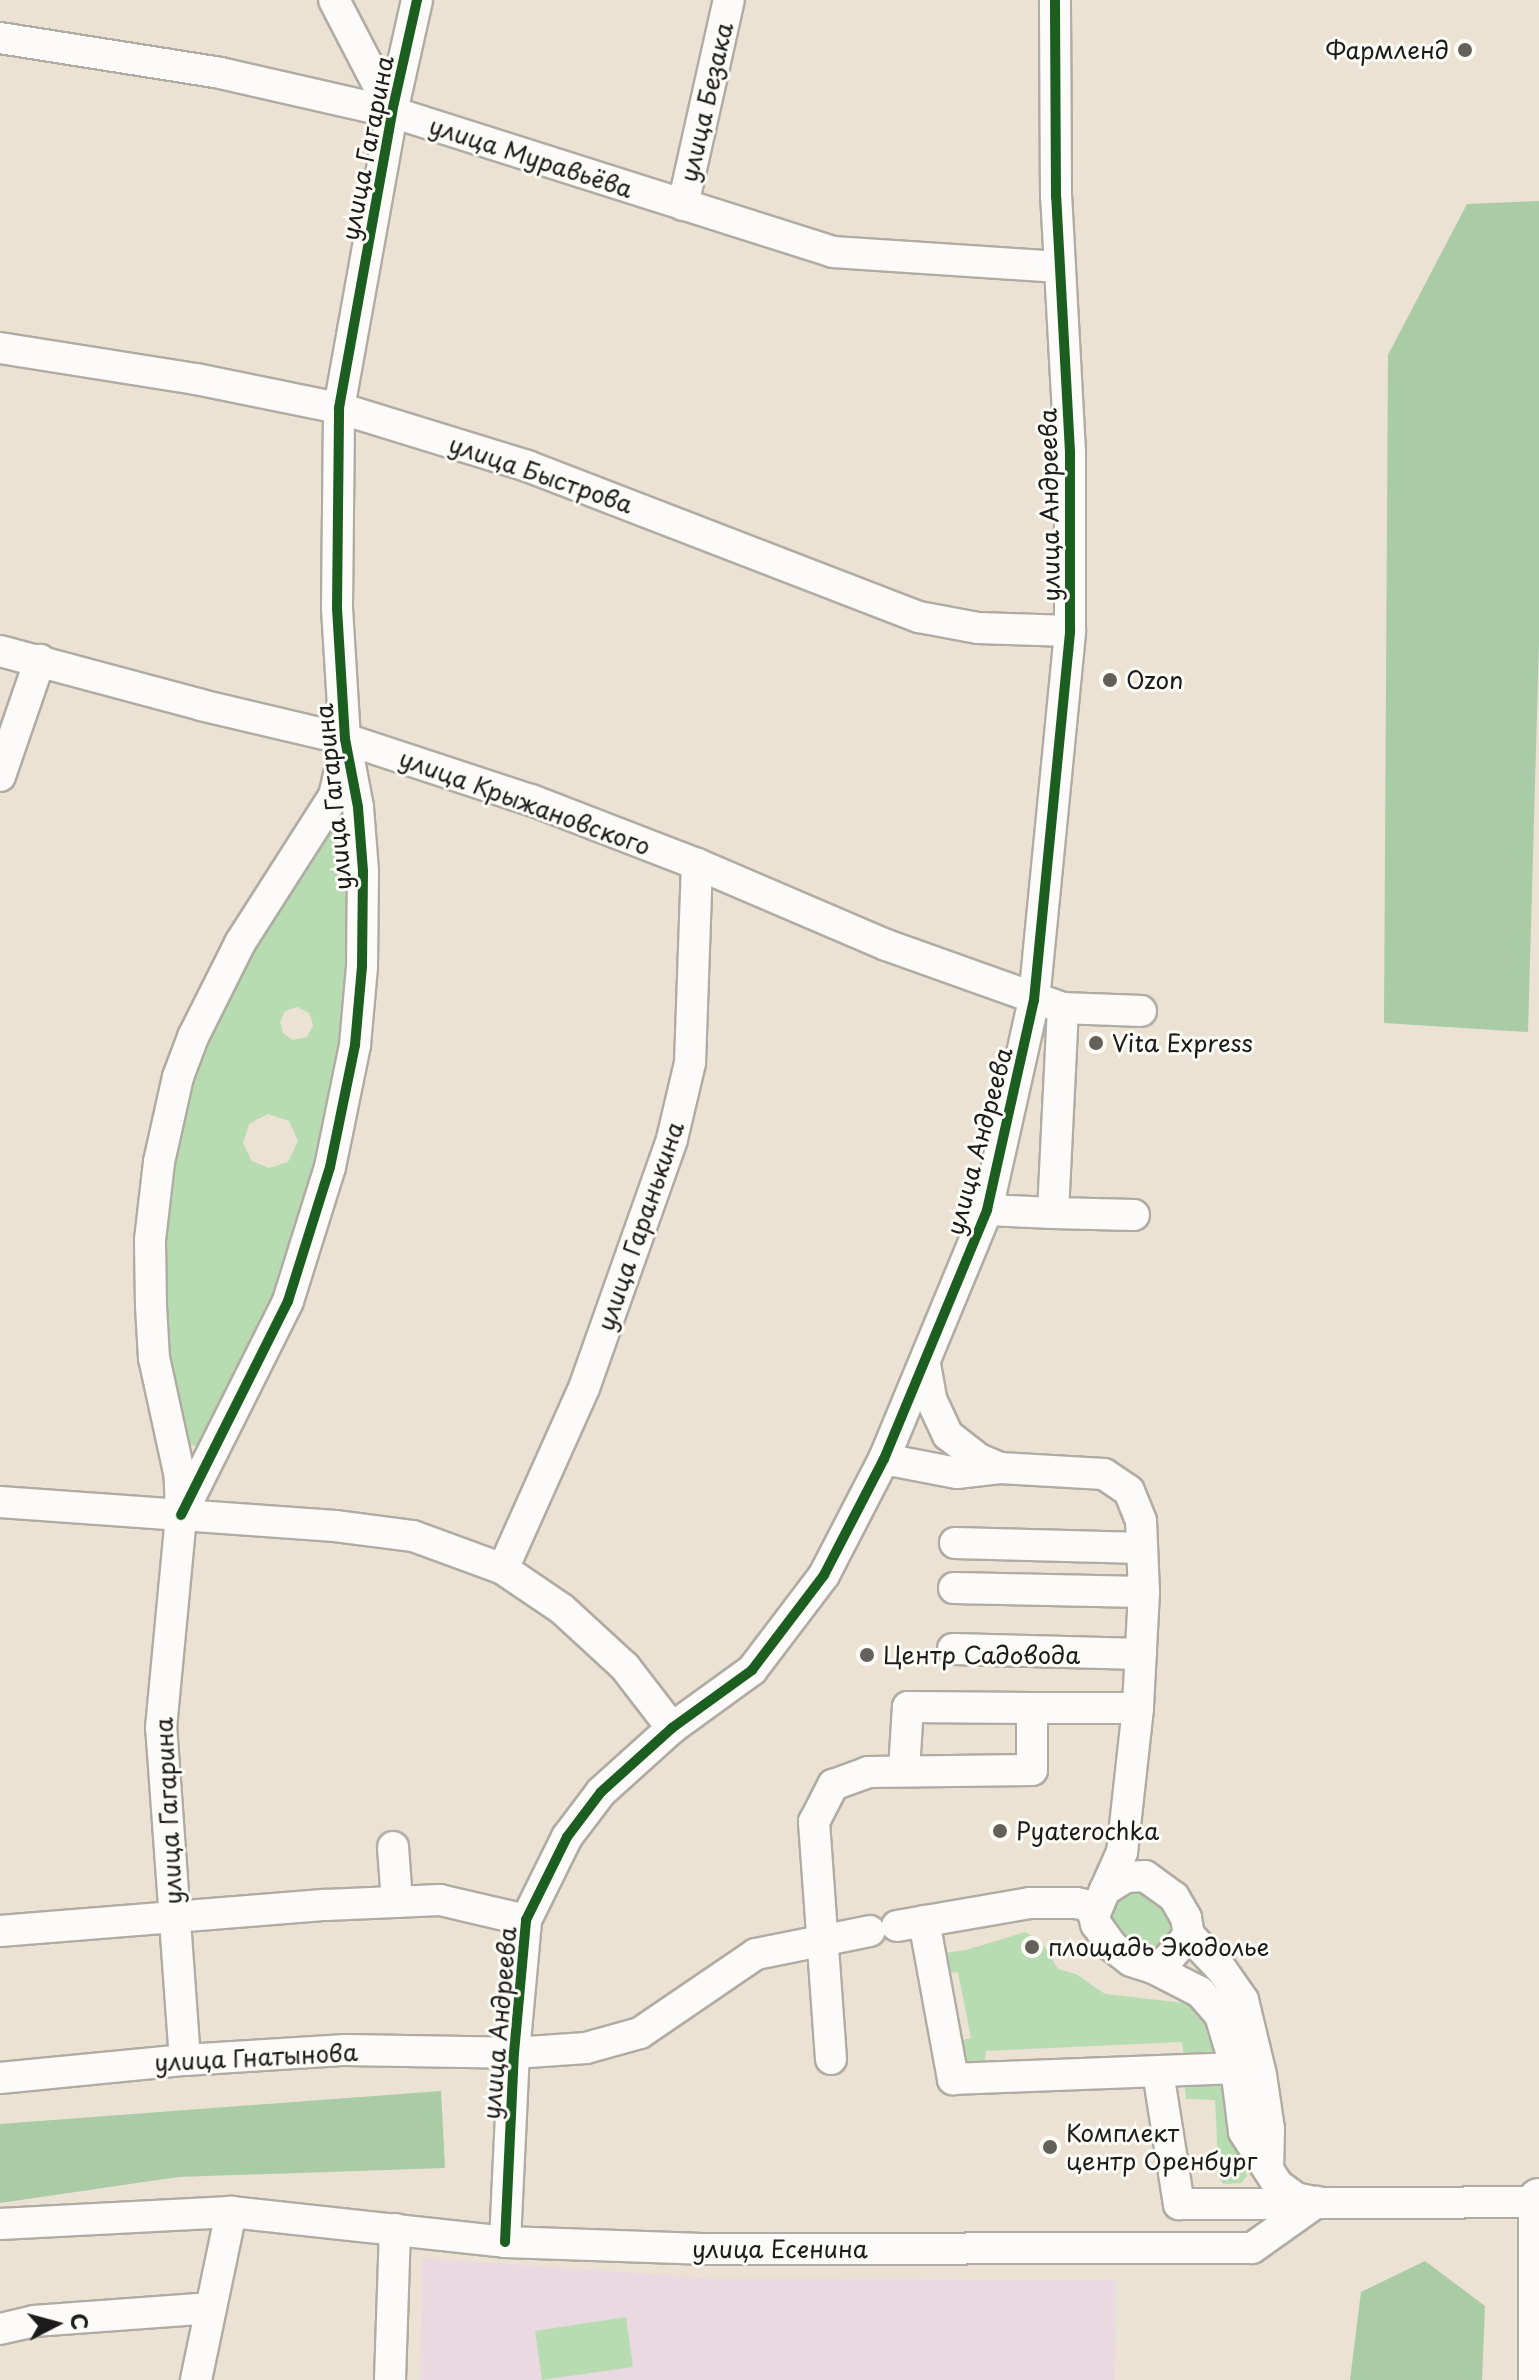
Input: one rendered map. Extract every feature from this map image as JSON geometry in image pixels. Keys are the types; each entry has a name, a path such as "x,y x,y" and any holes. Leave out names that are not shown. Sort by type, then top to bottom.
{"main road":[{"path":"1539,2200 1539,2380"}],"street":[{"name":"улица Гагарина","path":"334,0 392,112"},
{"name":"улица Гагарина","path":"181,1515 288,1301 309,1241 346,1098 355,1045 364,907 361,831 345,739 337,607 339,408 392,112 417,0"},
{"name":"улица Безака","path":"683,205 729,0"},
{"name":"улица Андреева","path":"505,2242 514,2053 526,1920 567,1837 601,1792 672,1728 752,1670 824,1575 884,1459 987,1210 1049,1004 1070,631 1070,452 1056,197 1055,0"},
{"name":"улица Муравьёва","path":"0,38 220,73 392,112 833,252 1060,267"},
{"name":"улица Быстрова","path":"0,348 196,379 339,408 527,466 919,617 978,628 1070,631"},
{"name":"улица Крыжановского","path":"0,651 201,705 345,739 531,800 697,864 886,945 1049,1004 1141,1011"},
{"path":"0,776 40,660"},
{"name":"улица Гагарина","path":"185,2060 161,1728 181,1515 180,1477 154,1358 150,1240 168,1119 178,1077 193,1037 240,943 334,796 341,774 345,739"},
{"name":"улица Гаранькина","path":"503,1569 584,1388 672,1139 690,1063 697,864"},
{"path":"1049,1004 1053,1213"},
{"path":"987,1210 1134,1215"},
{"path":"925,1364 931,1399 948,1435 979,1459 1000,1468"},
{"path":"884,1459 957,1473 1000,1468 1104,1474 1129,1491 1141,1521 1144,1592 1138,1708 1122,1852 1100,1898 1096,1924 1112,1946 1131,1961 1153,1968 1200,1992 1220,2015 1236,2068 1244,2132 1278,2185 1296,2198 1317,2202"},
{"path":"0,1502 335,1526 413,1536 503,1569 562,1609 625,1667 672,1728"},
{"path":"955,1543 1142,1548"},
{"path":"954,1588 1144,1592"},
{"path":"953,1649 1141,1654"},
{"path":"904,1770 908,1707 1138,1708"},
{"path":"831,2059 814,1822 833,1785 868,1772 1032,1770 1032,1708"},
{"path":"1128,1808 1162,1885 1180,1907 1189,1935 1222,1970 1243,2000 1261,2075 1269,2129 1268,2169"},
{"path":"393,1847 397,1902"},
{"path":"1100,1898 1126,1877 1145,1876 1162,1885"},
{"name":"улица Гнатынова","path":"0,2078 185,2060 346,2050 514,2053 586,2048 640,2033 756,1954 1030,1903 1076,1903 1100,1898"},
{"path":"0,1931 174,1916 440,1900 526,1920"},
{"path":"897,1926 953,2079 1236,2068"},
{"path":"1153,1968 1165,1963 1189,1935"},
{"path":"1158,2072 1179,2204 1539,2200"},
{"name":"улица Есенина","path":"0,2224 231,2212 505,2242 709,2249 1252,2248 1317,2202"},
{"path":"196,2380 231,2212"},
{"path":"390,2380 395,2229"},
{"path":"0,2329 34,2321 209,2308"}],"shaded area":[{"path":"422,2258 720,2279 1116,2280 1115,2380 420,2380"}],"green space":[{"path":"1539,201 1539,642 1528,1032 1384,1023 1388,355 1467,204"},
{"path":"336,825 344,829 350,838 347,1043 304,1236 210,1441 197,1447 184,1443 166,1359 159,1238 184,1104 204,1039 227,991 328,828","holes":["297,1007 309,1013 313,1025 307,1037 293,1040 283,1033 280,1022 285,1011","268,1114 289,1121 298,1141 288,1162 269,1168 252,1161 243,1143 249,1124"]},
{"path":"1152,1890 1171,1918 1173,1935 1162,1952 1135,1953 1108,1924 1113,1893"},
{"path":"1025,1932 1041,1941 1058,1969 1076,1974 1105,1994 1185,2003 1197,2011 1221,2053 1214,2057 1184,2058 1182,2042 986,2051 984,2065 961,2066 958,2041 971,2038 958,1972 939,1974 936,1954 966,1950"},
{"path":"1219,2079 1235,2087 1247,2176 1241,2183 1224,2184 1219,2179 1215,2100 1186,2099 1184,2081"},
{"path":"441,2091 445,2168 178,2177 0,2203 0,2124"},
{"path":"1425,2261 1485,2306 1482,2380 1350,2380 1361,2292"},
{"path":"626,2317 633,2367 542,2380 535,2331"}],"cycle path":[{"path":"181,1515 288,1301 330,1167 355,1045 362,966 363,871 358,807 345,739 337,607 339,408 392,112 417,0"},
{"path":"505,2242 514,2053 526,1920 567,1837 601,1792 672,1728 752,1670 824,1575 884,1459 987,1210 1034,1000 1070,631 1070,452 1056,197 1055,0"}],"place":[{"name":"Фармленд","path":"1465,50"},
{"name":"Ozon","path":"1110,680"},
{"name":"Vita Express","path":"1096,1043"},
{"name":"Центр Садовода","path":"867,1655"},
{"name":"Pyaterochka","path":"1000,1831"},
{"name":"площадь Экодолье","path":"1032,1947"},
{"name":"Комплект центр Оренбург","path":"1050,2147"}]}
